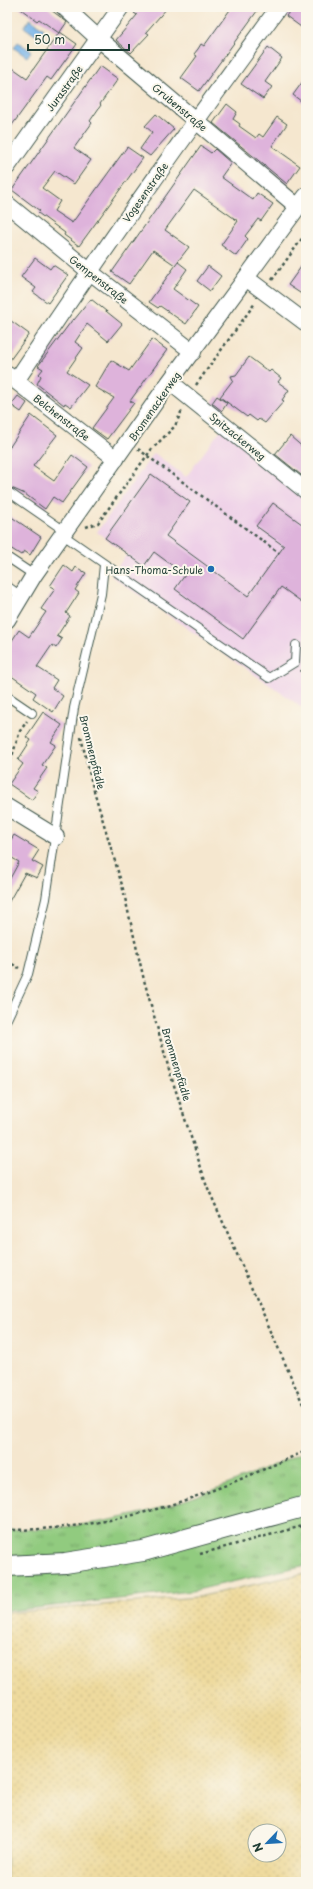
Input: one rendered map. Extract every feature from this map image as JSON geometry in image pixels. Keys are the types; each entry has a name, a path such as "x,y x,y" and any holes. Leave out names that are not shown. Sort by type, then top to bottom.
{"street":[{"name":"Grubenstraße","path":"64,7 99,39 195,120 302,201"},
{"name":"Jurastraße","path":"7,168 121,7"},
{"name":"Vogesenstraße","path":"11,378 195,120 279,7"},
{"name":"Bromenackerweg","path":"7,620 34,575 170,382 302,201"},
{"name":"Gempenstraße","path":"7,204 88,272 193,352"},
{"path":"246,278 306,323"},
{"name":"Belchenstraße","path":"11,378 116,459"},
{"name":"Spitzackerweg","path":"170,382 306,492"},
{"path":"7,807 56,837"},
{"path":"7,1566 65,1563 143,1551 306,1506"}],"lane":[{"path":"7,491 59,527 63,535 104,565 269,678 295,662 296,645"},
{"path":"7,557 34,575"},
{"path":"7,1020 28,974 46,899 74,708 101,594 104,565"},
{"path":"7,586 21,596"},
{"path":"7,696 32,713"}],"path":[{"path":"7,257 10,253"},
{"path":"128,442 279,552"},
{"name":"Brommenpfädle","path":"74,708 92,784 122,885 146,988 170,1073 202,1171 207,1186 306,1411"},
{"path":"7,772 20,731 32,713"},
{"path":"7,1530 32,1530 108,1522 191,1499 306,1451"}],"shaded area":[{"name":"Hans-Thoma-Schule","path":"222,428 306,498 306,710 111,576 127,554 97,532 154,453 186,477"}],"green space":[{"path":"306,1451 306,1565 192,1591 7,1611 7,1530 54,1528 100,1522 146,1512 206,1493"}],"sand":[{"path":"306,1573 306,1882 7,1882 7,1613 198,1597"}],"water":[{"path":"30,19 44,29 38,37 24,27"},
{"path":"18,42 31,51 27,57 14,48"}],"building":[{"path":"18,7 47,7 67,22 60,32 77,44 51,80 47,77 7,132 7,64 27,78 59,33 39,19 37,21"},
{"path":"140,7 168,7 146,32 149,34 131,53 116,40 137,15 134,13"},
{"path":"232,7 260,7 199,91 181,78 197,56 194,54 201,44 204,46"},
{"path":"293,7 306,7 306,20 301,27 286,16"},
{"path":"268,47 282,58 265,82 272,87 263,99 241,84"},
{"path":"100,66 118,79 100,104 101,105 90,121 92,123 74,148 91,160 74,184 55,171 42,188 60,201 54,211 72,223 127,147 143,158 79,246 64,235 65,233 38,213 40,211 12,190"},
{"path":"306,77 306,105 293,95"},
{"path":"227,104 237,112 233,119 240,124 239,126 256,138 259,134 263,137 277,117 287,124 272,146 300,166 287,184 213,123"},
{"path":"156,114 174,129 150,156 140,149 152,132 145,126"},
{"path":"201,146 211,153 215,149 231,163 221,177 253,200 257,193 273,204 261,221 258,219 245,236 248,239 236,256 221,245 238,221 194,190 165,230 189,247 175,265 153,250 129,284 112,272"},
{"path":"35,258 50,269 53,265 68,275 48,303 33,292 36,288 21,277"},
{"path":"306,260 306,297 288,285"},
{"path":"178,262 187,269 173,289 198,307 186,324 160,306 158,308 149,302"},
{"path":"208,266 221,276 210,291 197,281"},
{"path":"91,299 122,324 108,341 87,324 75,342 83,348 67,371 88,385 71,407 65,403 64,405 37,384 41,376 39,374 43,369 38,366 73,319 74,320"},
{"path":"7,318 29,334 7,364"},
{"path":"152,339 167,350 130,401 134,403 107,439 92,428 114,398 95,387 111,360 129,371"},
{"path":"249,357 269,372 271,370 281,378 278,382 289,390 282,400 284,401 265,423 259,419 257,421 249,415 247,417 220,397 233,380 231,376 236,375"},
{"path":"18,396 27,403 21,412 11,405"},
{"path":"217,396 227,403 222,411 212,403"},
{"path":"31,415 57,435 33,466 54,481 72,455 88,467 62,503 53,497 45,509 25,494 7,486 7,451"},
{"path":"290,436 306,450 306,479 275,454"},
{"path":"151,474 190,502 166,536 248,596 284,546 256,526 273,503 306,527 306,605 281,587 243,639 175,589 185,575 154,552 144,566 105,538"},
{"path":"7,514 41,537 30,555 24,551 21,555 7,546"},
{"path":"64,565 73,572 76,567 86,573 75,590 79,593 66,613 70,616 57,636 62,639 56,648 52,645 37,667 57,680 52,688 63,696 53,712 33,698 36,693 7,673 7,648 19,630 29,637 46,612 41,609 55,589 50,586"},
{"path":"43,712 62,725 51,742 56,745 42,765 47,768 33,788 38,791 32,800 9,784 23,764 18,760 31,740 26,737"},
{"path":"14,835 39,850 32,861 43,867 37,878 25,873 7,905 7,884 19,862 7,855 7,846"}],"place":[{"name":"Hans-Thoma-Schule","path":"211,569"}]}
